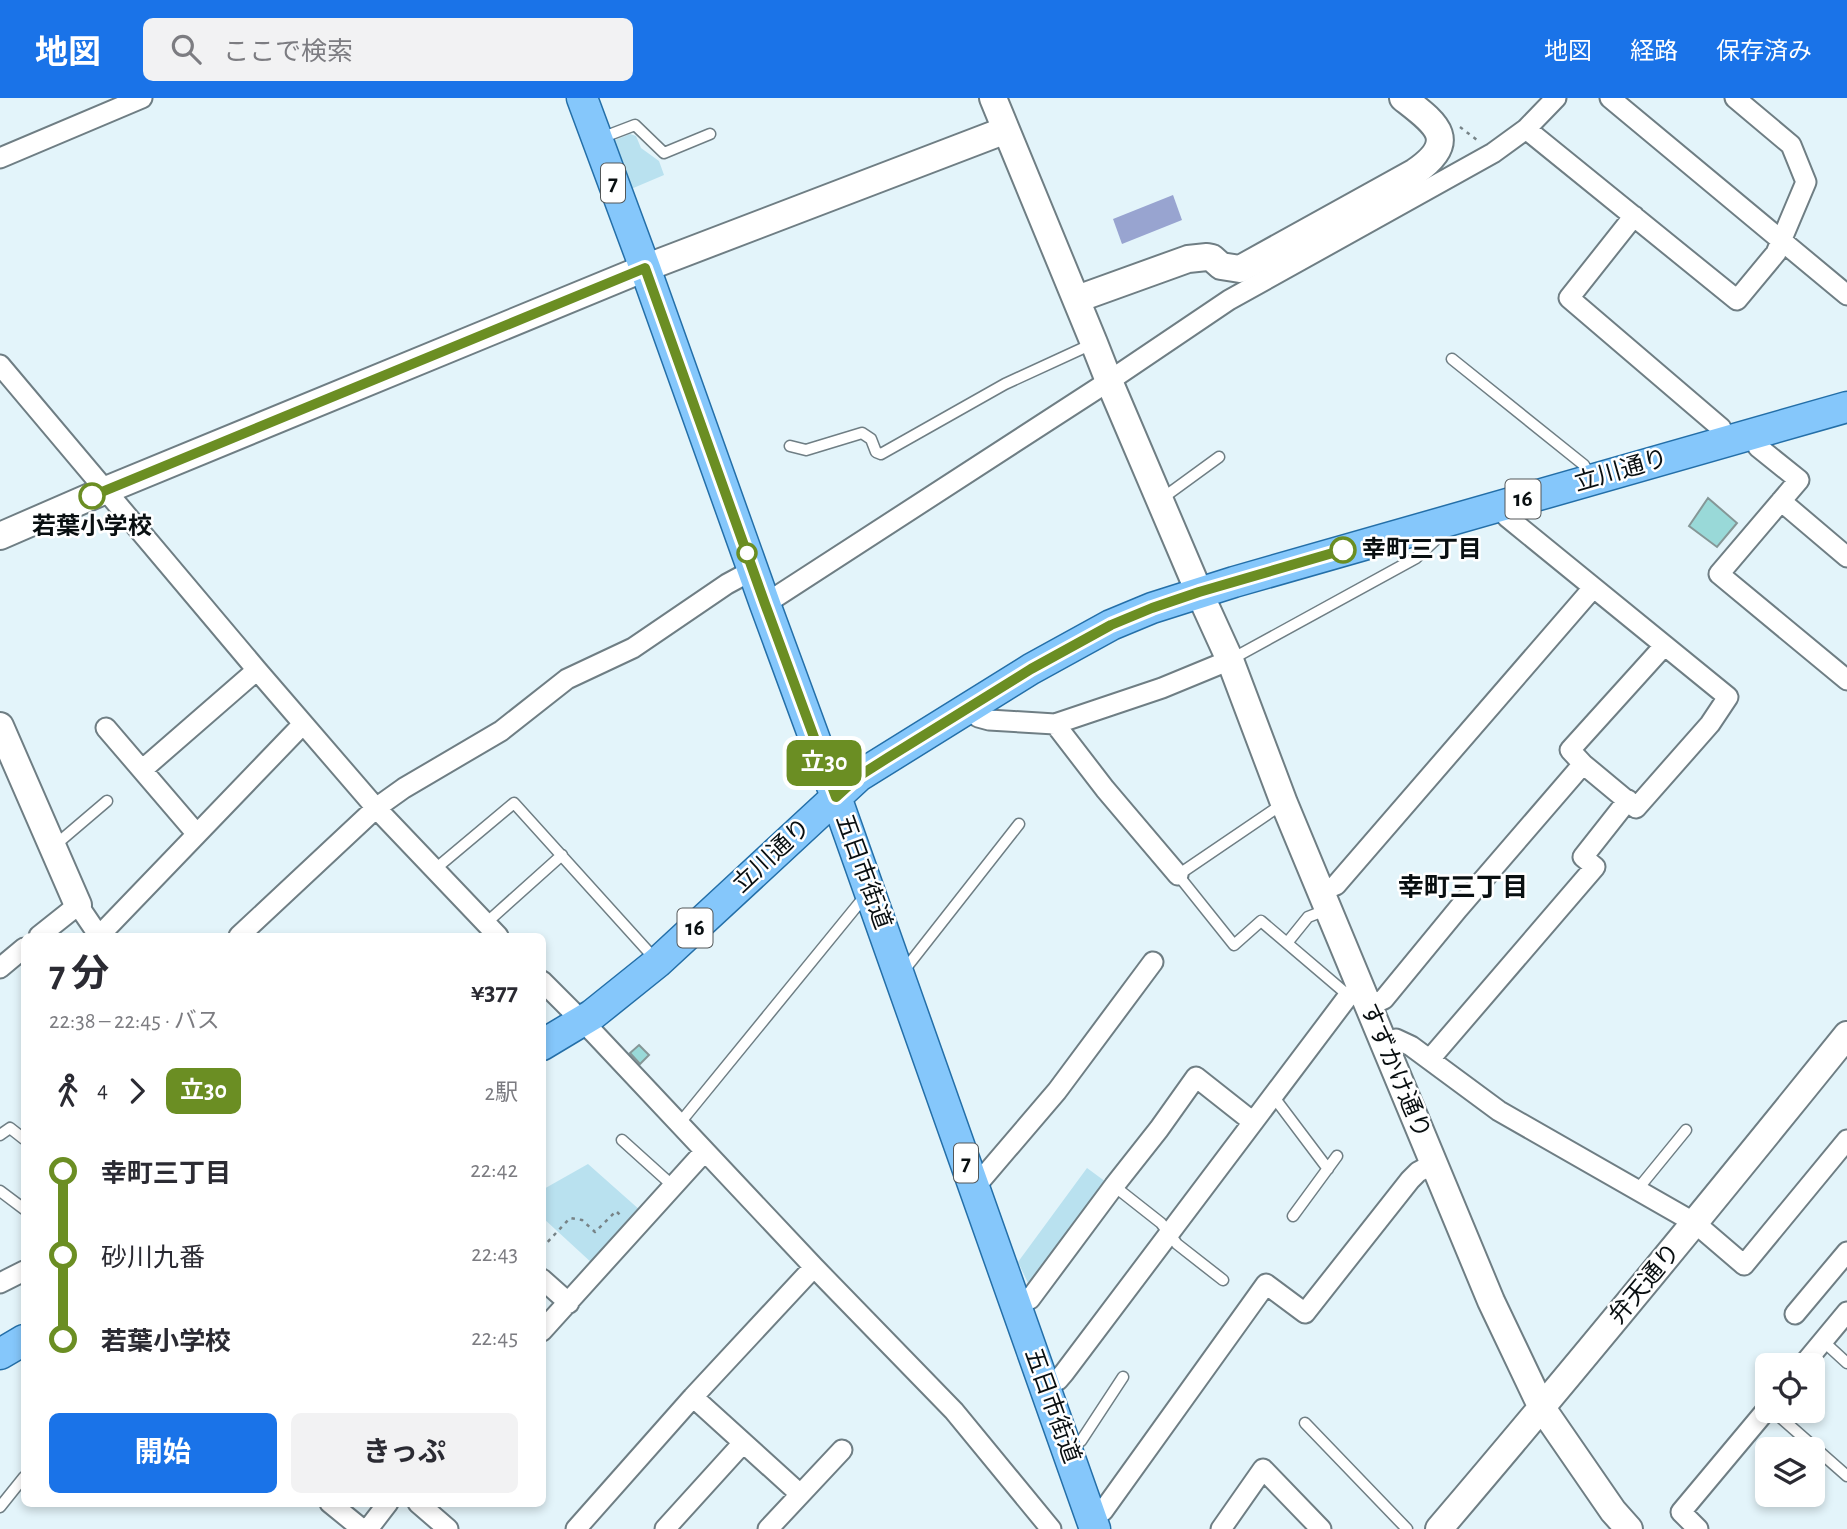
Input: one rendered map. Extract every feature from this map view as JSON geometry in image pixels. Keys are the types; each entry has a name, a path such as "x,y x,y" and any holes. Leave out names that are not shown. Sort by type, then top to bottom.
{"main road":[{"name":"五日市街道","path":"582,98 836,797 1093,1522"},
{"name":"立川通り","path":"546,1043 607,1004 658,962 859,776 1031,669 1111,625 1199,592 1847,407"},
{"path":"0,1354 21,1342"}],"street":[{"path":"0,158 142,98"},
{"name":"すずかけ通り","path":"993,98 1109,381 1230,660 1284,803 1325,900 1360,998 1385,1044 1491,1301 1542,1408 1613,1511 1629,1529"},
{"path":"1077,299 1188,259 1212,258 1221,266 1240,269 1415,172 1436,155 1440,141 1433,122 1403,98"},
{"path":"765,604 1229,300 1493,153 1527,129 1556,98"},
{"path":"1610,98 1847,295"},
{"path":"1527,129 1737,300 1776,253 1806,182 1791,145 1735,98"},
{"path":"0,537 106,490 645,268 1006,130"},
{"path":"1634,216 1569,299 1721,428 1726,442"},
{"path":"0,365 376,808 492,930"},
{"path":"1755,434 1758,447 1799,480 1719,574 1847,680"},
{"path":"1780,501 1847,556"},
{"path":"1504,504 1507,517 1728,697 1710,724 1636,808 1570,750 1664,646"},
{"path":"242,933 376,808 404,788 501,731 567,679 633,648 727,584 753,570"},
{"path":"1325,900 1592,588"},
{"path":"970,706 978,718 1055,724 1162,688 1230,660"},
{"path":"142,770 257,670"},
{"path":"102,933 303,724"},
{"path":"1055,724 1105,789 1178,875"},
{"path":"0,726 78,905 97,933"},
{"path":"106,728 196,833"},
{"path":"1045,1385 1058,1380 1065,1373 1273,1096 1360,998 1384,999 1583,764"},
{"path":"1430,1059 1595,867 1583,857 1628,800"},
{"path":"44,933 78,905"},
{"path":"0,968 21,950"},
{"path":"975,1187 1057,1091 1153,962"},
{"path":"546,985 954,1411 1051,1529"},
{"name":"弁天通り","path":"1439,1529 1695,1223 1847,1035"},
{"path":"1385,1044 1396,1040 1411,1046 1499,1111 1695,1223 1745,1265 1847,1140"},
{"path":"1016,1305 1030,1299 1196,1077 1254,1122"},
{"path":"546,1327 705,1151"},
{"path":"1093,1522 1266,1284 1306,1313 1410,1180 1433,1164"},
{"path":"1795,1314 1847,1252"},
{"path":"576,1529 693,1397 814,1267"},
{"path":"546,1283 569,1303"},
{"path":"1813,1353 1847,1312"},
{"path":"693,1397 800,1494"},
{"path":"1698,1529 1681,1512 1758,1423"},
{"path":"665,1529 743,1443"},
{"path":"768,1529 842,1450"},
{"path":"1227,1526 1263,1469 1321,1529"},
{"path":"335,1507 362,1529"},
{"path":"368,1529 385,1507"},
{"path":"423,1507 448,1529"}],"lane":[{"path":"597,139 635,125 664,153 710,134"},
{"path":"790,446 806,450 862,433 868,435 876,452 881,454 1005,384 1094,342"},
{"path":"1452,359 1584,465 1591,479"},
{"path":"1160,500 1219,457"},
{"path":"1230,660 1416,558 1460,517"},
{"path":"53,847 107,801"},
{"path":"434,870 514,803 658,962"},
{"path":"1284,803 1178,875 1234,945 1261,921 1360,998"},
{"path":"900,976 1019,824"},
{"path":"492,930 562,855"},
{"path":"679,1124 869,890"},
{"path":"1287,943 1325,900"},
{"path":"1273,1096 1328,1169"},
{"path":"0,1135 10,1128 21,1137"},
{"path":"1637,1190 1686,1130"},
{"path":"622,1140 673,1186"},
{"path":"1293,1216 1337,1156"},
{"path":"1114,1186 1161,1223 1177,1244 1223,1280"},
{"path":"0,1191 21,1207"},
{"path":"1823,1341 1847,1363"},
{"path":"1066,1446 1082,1441 1123,1377"},
{"path":"1305,1423 1406,1529"},
{"path":"1786,1423 1847,1476"},
{"path":"0,1507 21,1481"}],"path":[{"path":"1453,126 1457,125 1484,146 1473,151 1478,161"},
{"path":"546,1244 570,1218 582,1220 595,1232 616,1211 635,1229"}],"shaded area":[{"path":"630,134 636,136 641,148 659,161 664,175 631,189 614,144 615,140"},
{"path":"1173,195 1182,220 1122,244 1113,219"},
{"path":"588,1164 641,1211 593,1264 546,1221 546,1188"},
{"path":"1087,1168 1106,1182 1029,1285 1018,1262"}],"building":[{"path":"1708,498 1737,523 1717,547 1689,526"},
{"path":"639,1045 649,1055 640,1064 630,1053"}],"bus line":[{"name":"立30","path":"92,496 645,268 836,797 859,776 889,757 1031,669 1111,625 1199,592 1343,550"}],"place":[{"name":"若葉小学校","path":"92,496"},
{"name":"幸町三丁目","path":"1343,550"}],"district":[{"name":"幸町三丁目","path":"1463,888"}]}
